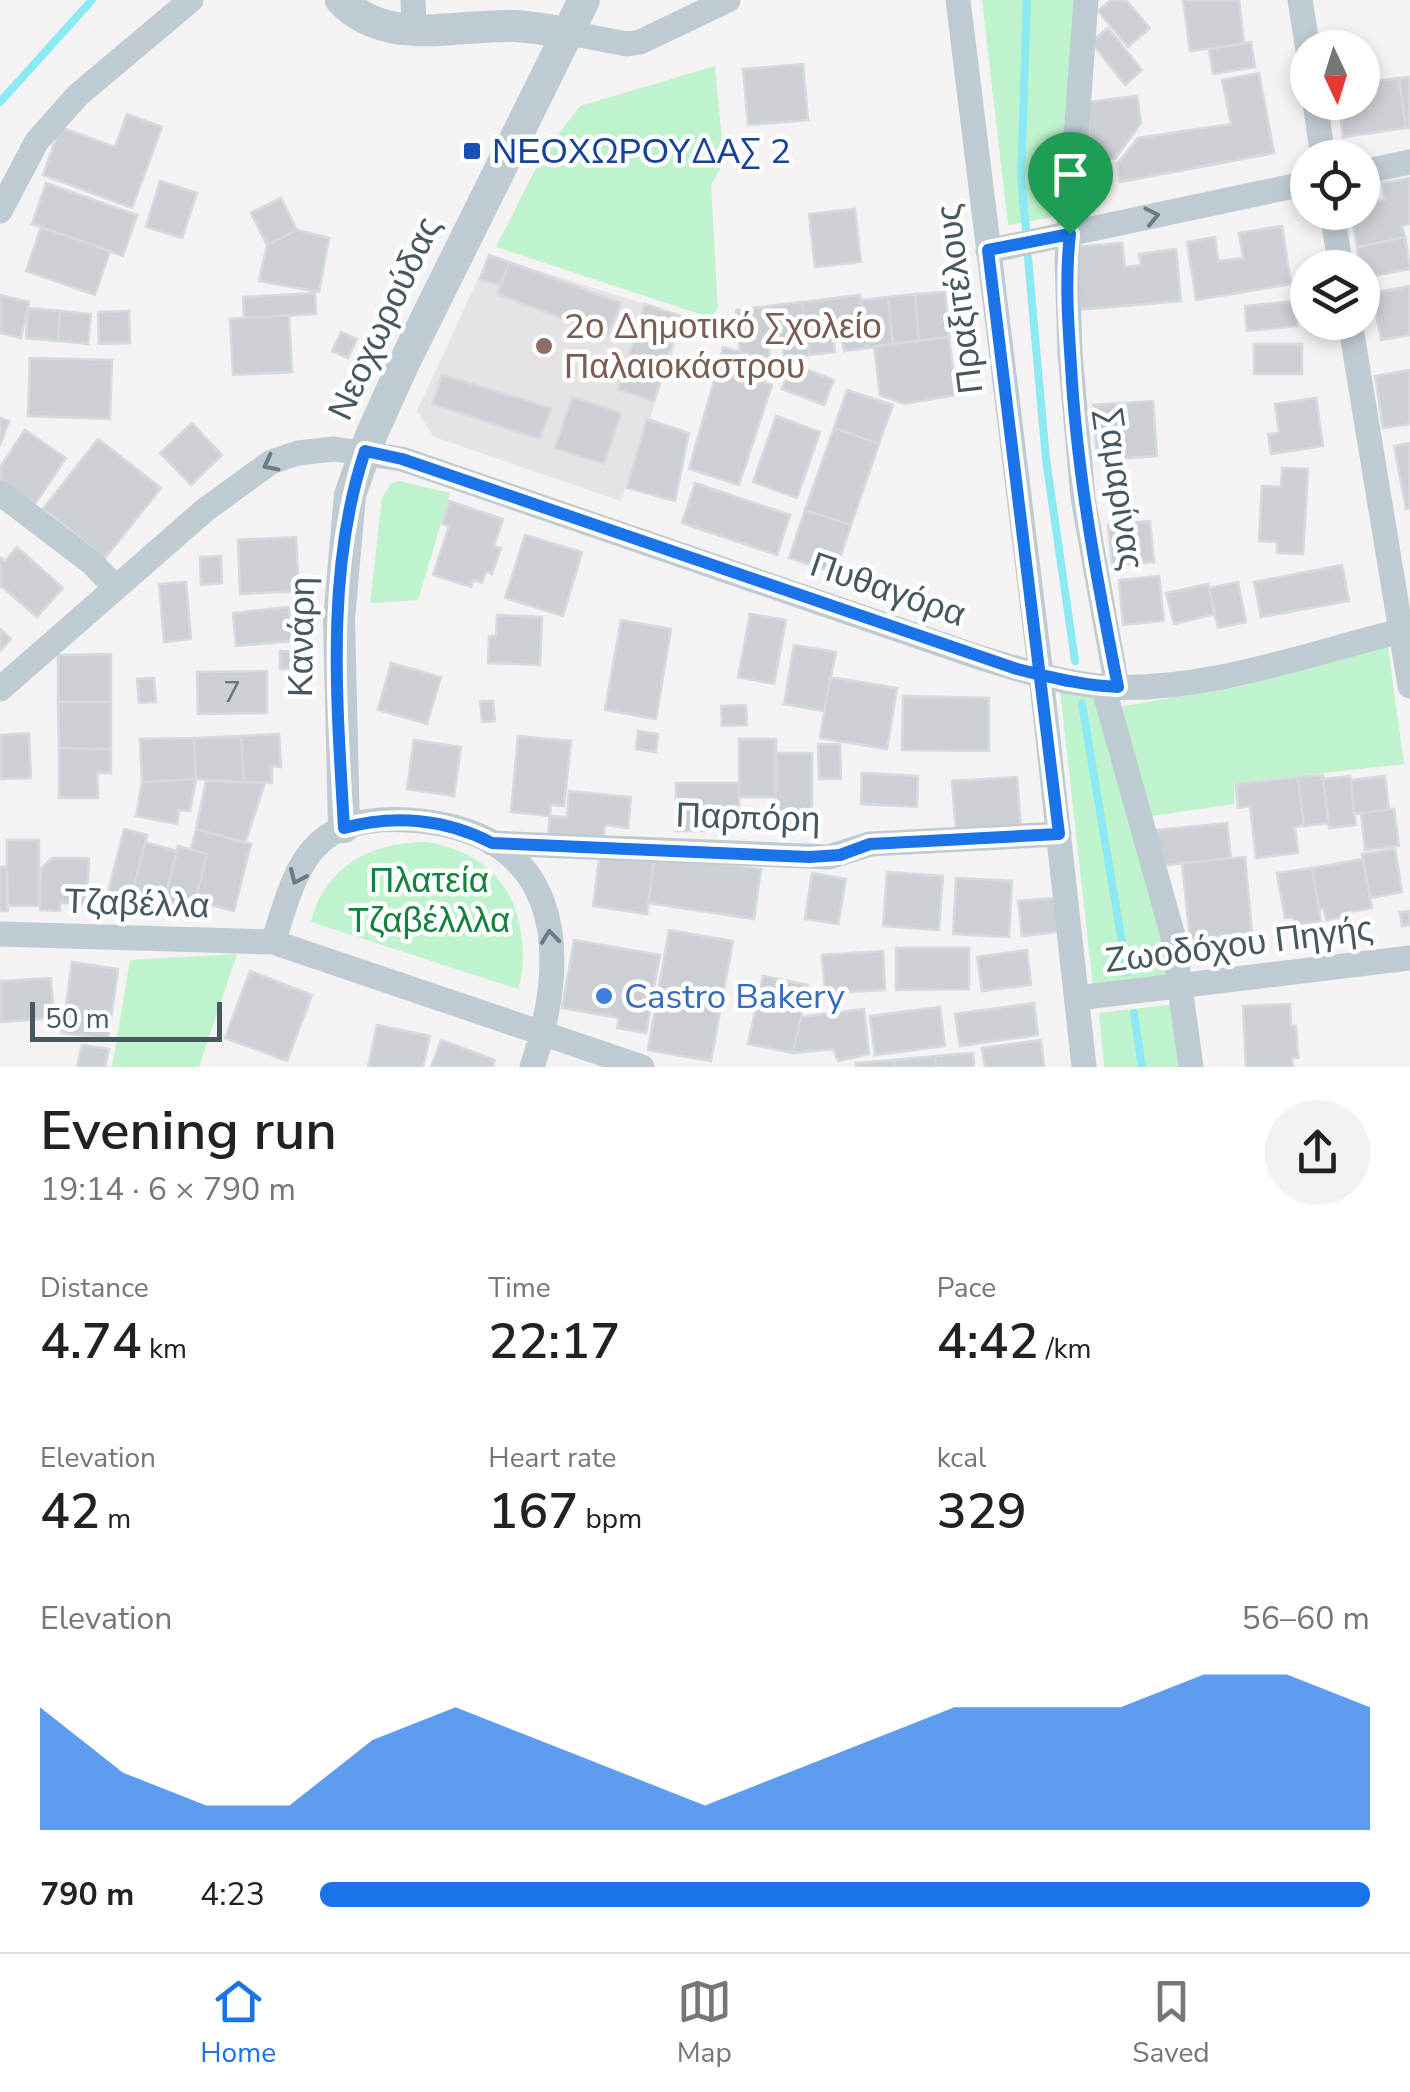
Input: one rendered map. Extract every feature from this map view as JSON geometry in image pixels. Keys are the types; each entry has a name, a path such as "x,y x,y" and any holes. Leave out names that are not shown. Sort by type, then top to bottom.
{"street":[{"path":"0,211 37,142 78,94 191,0"},
{"path":"341,0 368,22 397,30 414,15 634,43 728,0"},
{"name":"Νεοχωρούδας","path":"0,689 205,510 271,462 322,450 365,451 419,332 584,0"},
{"name":"Πραξιτέλους","path":"958,0 1041,675 1084,1067"},
{"name":"Σαμαρίνας","path":"1086,0 1067,291 1076,440 1110,687 1167,915 1182,987 1191,1067"},
{"path":"1300,0 1305,30"},
{"path":"1380,168 1410,162"},
{"path":"988,250 1290,187"},
{"path":"1354,340 1398,540 1401,631 1410,686"},
{"name":"Πυθαγόρα","path":"365,451 402,459 962,651 1041,675 1110,687 1174,684 1224,676 1401,631"},
{"name":"Κανάρη","path":"344,828 340,592 350,495 365,451"},
{"path":"0,493 92,563 115,587"},
{"path":"272,942 308,855 326,837 344,828 388,819 431,822 454,826 492,843 526,872 549,922 551,996 532,1067"},
{"name":"Παρπόρη","path":"492,843 829,857 870,844 1059,834"},
{"name":"Τζαβέλλα","path":"0,934 272,942 642,1067"},
{"name":"Ζωοδόχου Πηγής","path":"1077,998 1410,958"}],"shaded area":[{"path":"489,255 685,317 621,501 434,437 417,411"}],"green space":[{"path":"982,0 1075,0 1065,215 1008,225"},
{"path":"715,66 724,162 711,185 718,309 709,317 496,247 543,154 580,106"},
{"path":"399,481 450,493 418,600 370,603 382,498 391,483"},
{"path":"1388,647 1404,764 1234,783 1234,804 1151,816 1118,707 1242,686"},
{"path":"1060,691 1096,695 1173,976 1093,986"},
{"name":"Πλατεία Τζαβέλλλα","path":"428,842 463,853 502,884 511,899 521,934 523,962 518,989 311,922 327,886 354,861 388,846"},
{"path":"237,954 199,1067 112,1067 130,960"},
{"path":"1176,1004 1184,1067 1104,1067 1099,1013"}],"building":[{"path":"1111,0 1126,0 1150,28 1128,47 1098,11"},
{"path":"1183,0 1239,0 1244,44 1190,51"},
{"path":"1108,28 1142,70 1125,85 1091,42"},
{"path":"1251,42 1255,67 1213,74 1209,49"},
{"path":"803,64 808,120 748,125 743,69"},
{"path":"1259,73 1274,153 1120,182 1117,164 1138,138 1231,124 1222,80"},
{"path":"1410,77 1410,128 1406,128 1399,78"},
{"path":"1399,78 1406,128 1343,137 1341,120 1380,120 1380,81"},
{"path":"1137,96 1141,123 1115,159 1090,156 1088,102"},
{"path":"127,114 162,127 132,208 43,175 60,127 115,147"},
{"path":"1410,178 1410,224 1402,226 1405,237 1357,247 1354,230 1380,230 1380,201 1385,200 1382,183"},
{"path":"160,181 197,193 182,238 146,227"},
{"path":"46,183 137,215 123,256 32,224"},
{"path":"281,198 297,230 267,245 251,213"},
{"path":"855,209 861,262 815,267 809,214"},
{"path":"1282,226 1290,284 1196,300 1187,242 1215,237 1218,261 1243,258 1239,233"},
{"path":"41,227 110,251 95,295 26,271"},
{"path":"297,230 329,238 319,292 259,281 267,245"},
{"path":"1405,237 1410,269 1380,275 1380,250 1357,247"},
{"path":"1122,243 1125,267 1141,265 1139,254 1176,249 1181,301 1078,310 1072,247"},
{"path":"489,255 509,262 501,286 480,279"},
{"name":"2ο Δημοτικό Σχολείο Παλαιοκάστρου","path":"509,262 621,303 608,336 497,294"},
{"path":"1410,286 1410,335 1381,340 1380,292"},
{"path":"945,292 949,337 919,341 915,294"},
{"path":"315,293 316,314 244,318 243,297"},
{"path":"915,294 919,341 893,344 888,297"},
{"path":"0,295 29,302 21,338 0,333"},
{"path":"860,295 867,348 844,351 842,338 833,339 835,352 809,355 802,302"},
{"path":"888,297 893,344 867,348 861,300"},
{"path":"802,302 809,355 784,359 783,345 769,346 770,360 740,352 736,310"},
{"path":"1290,302 1290,327 1247,331 1245,306"},
{"path":"645,304 681,316 654,401 618,390"},
{"path":"28,308 60,311 58,341 26,338"},
{"path":"60,311 91,314 88,344 58,341"},
{"path":"129,311 130,343 99,344 98,312"},
{"path":"289,315 292,372 233,375 230,319"},
{"path":"341,332 357,339 348,358 332,351"},
{"path":"949,337 956,395 904,404 880,395 874,346"},
{"path":"1254,344 1302,344 1302,374 1254,374"},
{"path":"723,347 770,360 764,382 718,367"},
{"path":"30,358 112,360 110,419 28,416"},
{"path":"792,364 834,380 824,405 782,389"},
{"path":"718,367 772,385 739,485 689,469"},
{"path":"1410,370 1410,424 1383,428 1375,376"},
{"path":"442,375 551,408 540,439 432,404"},
{"path":"847,390 893,405 879,444 834,428"},
{"path":"572,397 621,413 604,464 555,448"},
{"path":"1316,398 1323,446 1271,454 1268,434 1279,433 1275,404"},
{"path":"1153,401 1157,456 1097,460 1093,405"},
{"path":"776,416 820,432 797,498 753,482"},
{"path":"0,418 9,421 0,446"},
{"path":"647,419 689,433 675,501 627,488"},
{"path":"192,423 222,455 191,485 160,453"},
{"path":"834,428 879,444 851,525 805,510"},
{"path":"25,430 66,458 35,504 0,481 0,467"},
{"path":"98,439 161,488 105,558 43,509"},
{"path":"1410,443 1410,508 1406,509 1394,446"},
{"path":"1282,468 1308,469 1303,554 1277,553 1277,542 1259,541 1262,486 1281,487"},
{"path":"695,483 790,515 777,555 682,523"},
{"path":"449,501 503,519 494,546 501,548 492,574 486,571 482,583 473,580 471,587 433,575 449,526 442,524"},
{"path":"805,510 851,525 835,573 789,558"},
{"path":"1150,521 1154,562 1112,566 1108,525"},
{"path":"525,535 582,552 563,616 505,598"},
{"path":"296,537 299,591 240,594 238,540"},
{"path":"17,547 63,588 37,617 0,585 0,557 5,561"},
{"path":"221,556 222,583 201,585 200,557"},
{"path":"1342,565 1349,601 1261,617 1254,582"},
{"path":"1159,576 1164,621 1123,625 1119,580"},
{"path":"186,582 191,639 164,642 159,584"},
{"path":"1238,582 1246,622 1218,628 1209,588"},
{"path":"1208,584 1215,614 1174,624 1166,593"},
{"path":"289,607 292,641 236,646 233,613"},
{"path":"750,614 786,620 774,684 738,677"},
{"path":"497,615 542,617 540,665 488,663 489,636 496,636"},
{"path":"621,620 671,629 656,719 605,710"},
{"path":"0,629 11,639 0,651"},
{"path":"794,645 836,652 824,711 784,704"},
{"path":"280,651 306,652 305,669 280,669"},
{"path":"111,654 111,702 58,702 58,655"},
{"path":"391,663 441,677 427,724 378,710"},
{"path":"267,671 267,713 198,714 197,672"},
{"path":"830,677 897,688 887,749 820,738"},
{"path":"154,678 156,702 139,703 137,679"},
{"path":"903,696 989,698 989,751 902,750"},
{"path":"480,701 493,701 495,721 482,722"},
{"path":"58,702 111,702 111,749 59,748"},
{"path":"746,705 747,725 722,726 721,706"},
{"path":"638,731 658,734 656,752 636,749"},
{"path":"29,733 31,778 0,779 0,735"},
{"path":"279,734 281,767 272,766 272,783 244,782 241,736"},
{"path":"241,736 244,782 196,779 194,738"},
{"path":"518,736 571,741 564,806 551,805 550,816 511,812"},
{"path":"194,738 196,779 142,782 140,739"},
{"path":"739,739 776,739 776,797 739,797"},
{"path":"414,740 461,747 454,796 407,789"},
{"path":"818,744 840,744 841,779 819,779"},
{"path":"59,748 111,749 111,773 97,773 98,798 59,798"},
{"path":"776,753 812,753 812,814 804,814 805,830 786,830 787,815 776,815"},
{"path":"862,773 918,776 917,807 861,804"},
{"path":"1323,775 1329,823 1304,826 1298,777"},
{"path":"1350,776 1356,825 1329,828 1323,779"},
{"path":"1385,776 1389,810 1354,814 1351,780"},
{"path":"1017,777 1021,827 956,832 952,781"},
{"path":"1298,777 1304,826 1295,827 1298,853 1256,858 1250,806 1238,808 1236,784"},
{"path":"196,779 190,811 179,810 177,824 136,816 142,782"},
{"path":"206,781 265,783 245,843 196,829"},
{"path":"676,783 739,783 739,831 676,831"},
{"path":"569,791 631,797 628,828 605,825 603,840 548,835 550,816 567,817"},
{"path":"1394,809 1399,846 1365,850 1361,813"},
{"path":"1227,823 1231,858 1159,866 1156,830"},
{"path":"124,829 147,835 131,898 108,892"},
{"path":"196,829 251,844 234,911 195,901 207,854 191,849"},
{"path":"7,840 39,840 39,906 7,906"},
{"path":"145,842 177,851 163,906 131,898"},
{"path":"178,846 207,854 193,910 164,902"},
{"path":"1395,849 1402,892 1370,898 1362,854"},
{"path":"600,852 654,859 647,914 593,906"},
{"path":"655,853 761,869 754,919 648,903"},
{"path":"1245,857 1252,933 1190,939 1182,863"},
{"path":"52,858 89,858 87,904 60,903 60,911 40,910 41,868"},
{"path":"1363,859 1372,908 1326,920 1324,909 1319,909 1312,868"},
{"path":"0,867 7,867 8,911 0,911"},
{"path":"1312,868 1321,921 1294,925 1293,917 1285,918 1277,873"},
{"path":"887,872 943,876 939,930 883,926"},
{"path":"812,873 846,879 838,924 805,919"},
{"path":"956,878 1012,881 1009,937 953,934"},
{"path":"1055,898 1058,932 1022,936 1018,901"},
{"path":"1410,911 1410,925 1402,926 1400,912"},
{"path":"669,930 733,941 711,1061 648,1050"},
{"path":"574,940 660,955 646,1033 617,1028 619,1018 562,1008"},
{"path":"896,948 969,948 969,989 896,990"},
{"path":"1027,950 1031,985 982,991 977,957"},
{"path":"883,951 885,990 825,993 822,955"},
{"path":"72,962 118,969 108,1039 62,1033"},
{"path":"250,971 312,995 287,1061 225,1038"},
{"path":"763,976 808,985 793,1053 748,1044"},
{"path":"51,978 54,1018 0,1022 0,981"},
{"path":"1034,1003 1038,1035 960,1046 955,1014"},
{"path":"1290,1004 1298,1058 1292,1058 1293,1067 1246,1067 1243,1006"},
{"path":"940,1007 945,1046 875,1055 870,1016"},
{"path":"864,1009 869,1054 838,1061 833,1049 793,1053 801,1017"},
{"path":"377,1025 430,1036 423,1067 368,1067"},
{"path":"441,1040 495,1060 493,1067 431,1067"},
{"path":"1041,1040 1044,1067 985,1067 982,1048"},
{"path":"82,1045 109,1049 105,1067 77,1067"},
{"path":"973,1053 974,1067 936,1067 935,1056"},
{"path":"935,1056 936,1067 894,1067 894,1060"},
{"path":"894,1060 894,1067 856,1067 856,1063"}],"waterway":[{"path":"0,102 92,0"},
{"path":"1026,229 1021,178 1027,0"},
{"path":"1028,258 1046,459 1075,661"},
{"path":"1082,704 1127,972"},
{"path":"1134,1013 1142,1067"}],"place":[{"name":"ΝΕΟΧΩΡΟΥΔΑΣ 2","path":"472,151"},
{"name":"2ο Δημοτικό Σχολείο Παλαιοκάστρου","path":"544,346"},
{"name":"Castro Bakery","path":"604,996"}],"route":[{"path":"1070,234 988,250 1041,675 1059,834 870,844 840,855 809,857 492,843 454,826 409,820 388,819 344,828 338,654 340,592 350,495 365,451 402,459 981,658 1041,675 1118,687 1076,440 1067,291 1070,234"}]}
